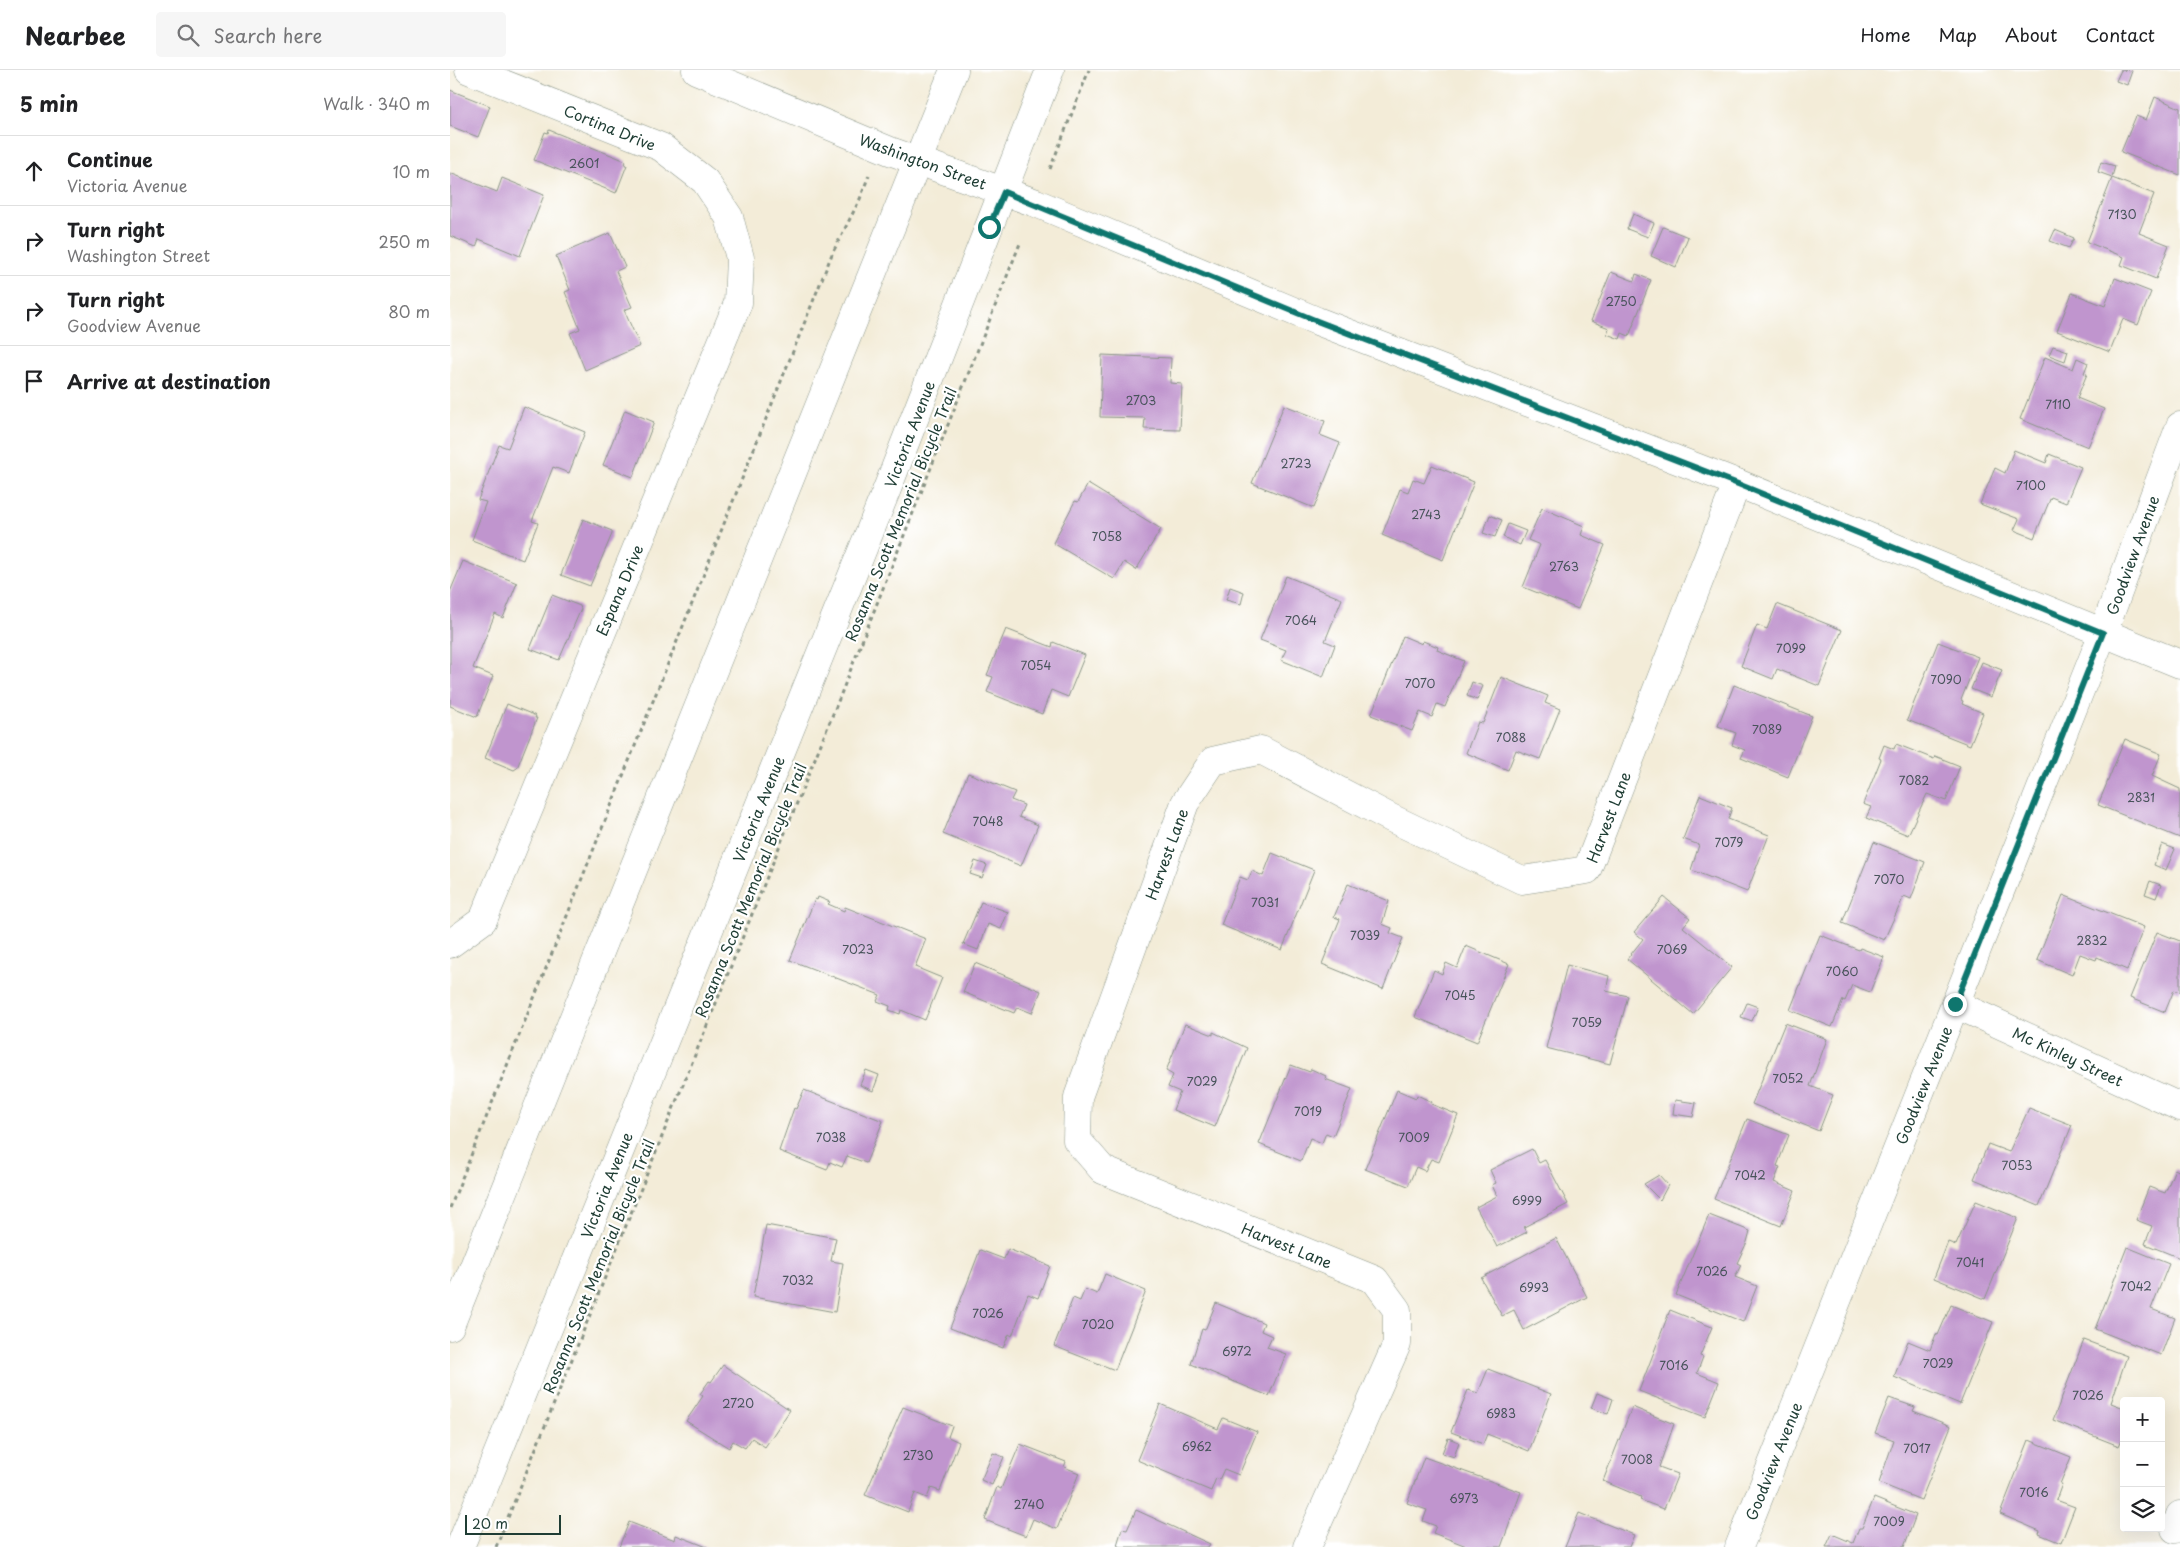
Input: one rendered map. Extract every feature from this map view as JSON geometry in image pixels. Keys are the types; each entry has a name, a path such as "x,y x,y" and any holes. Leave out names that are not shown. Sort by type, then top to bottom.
{"street":[{"name":"Cortina Drive","path":"469,70 661,147 705,181 728,217"},
{"name":"Washington Street","path":"696,70 880,147 1004,192 1317,321 1738,484 2180,664"},
{"path":"450,1326 954,70"},
{"name":"Victoria Avenue","path":"460,1547 889,484 1050,70"},
{"name":"Espana Drive","path":"450,944 483,920 738,303 740,258 728,217"},
{"name":"Goodview Avenue","path":"1739,1547 2103,633 2180,426"},
{"name":"Harvest Lane","path":"1307,1547 1397,1344 1397,1310 1375,1280 1103,1170 1077,1140 1078,1097 1185,803 1213,761 1261,750 1391,818 1522,880 1587,870 1738,484"},
{"name":"Mc Kinley Street","path":"1955,1004 2180,1107"}],"path":[{"path":"1050,169 1088,70"},
{"path":"450,1208 832,254 860,199 880,147"},
{"name":"Rosanna Scott Memorial Bicycle Trail","path":"496,1547 839,699 1021,241"}],"building":[{"path":"2121,70 2132,71 2127,85 2116,81"},
{"path":"450,90 490,106 478,137 450,126"},
{"path":"2155,97 2180,108 2180,175 2121,152 2136,116 2146,120"},
{"path":"549,130 626,161 625,165 627,165 616,193 534,160 545,132 548,133"},
{"path":"2101,162 2115,166 2112,177 2098,172"},
{"path":"450,173 497,192 502,178 544,195 520,256 479,239 476,247 450,236"},
{"path":"2112,178 2154,194 2139,233 2169,245 2156,279 2121,265 2124,257 2087,242"},
{"path":"1633,214 1654,223 1648,237 1627,229"},
{"path":"1663,227 1688,237 1676,267 1651,256"},
{"path":"2055,230 2074,238 2069,248 2050,241"},
{"path":"610,233 625,267 616,271 632,307 624,310 640,346 585,370 570,333 580,329 565,292 570,290 556,256"},
{"path":"1611,272 1634,281 1636,274 1651,280 1629,336 1622,333 1620,339 1607,334 1609,328 1591,321"},
{"path":"2115,278 2151,292 2138,325 2123,319 2110,352 2057,331 2072,293 2105,306"},
{"path":"2053,346 2068,351 2065,361 2049,355"},
{"path":"1102,355 1171,358 1170,383 1182,384 1180,430 1144,429 1145,418 1100,417"},
{"path":"2045,357 2073,369 2077,358 2088,363 2084,373 2087,374 2077,398 2104,409 2088,447 2020,419"},
{"path":"1284,405 1325,421 1320,435 1340,443 1314,508 1252,483"},
{"path":"524,407 585,432 569,473 553,467 532,521 538,523 523,560 472,540 486,502 478,500 499,445 508,448"},
{"path":"625,410 654,422 633,477 603,465"},
{"path":"2014,450 2046,463 2049,454 2081,467 2066,503 2051,497 2034,538 2014,530 2019,519 1980,504 1995,468 2005,473"},
{"path":"1432,465 1474,482 1443,560 1382,535 1400,489 1408,492 1413,479 1424,483"},
{"path":"1088,484 1161,529 1136,570 1124,562 1114,579 1053,543 1075,501 1078,502"},
{"path":"1542,508 1584,526 1581,535 1605,545 1578,609 1523,587 1540,545 1528,540"},
{"path":"1490,515 1502,520 1495,537 1483,533"},
{"path":"583,519 612,531 590,586 561,575"},
{"path":"1508,524 1526,531 1520,545 1503,537"},
{"path":"463,561 517,583 503,618 495,614 473,668 493,676 477,717 450,706 450,592"},
{"path":"1286,576 1342,599 1325,641 1335,645 1323,677 1281,660 1286,650 1260,640"},
{"path":"1230,587 1244,592 1241,604 1226,600"},
{"path":"552,595 580,606 581,609 559,660 530,649"},
{"path":"1777,604 1842,630 1819,686 1777,669 1773,679 1741,666 1757,625 1767,629"},
{"path":"1006,629 1052,647 1053,642 1085,655 1068,697 1051,690 1042,714 987,692 993,677 987,675"},
{"path":"1403,636 1422,644 1423,641 1438,647 1437,650 1464,661 1445,707 1437,704 1432,717 1420,712 1412,731 1371,715"},
{"path":"1938,642 1978,657 1961,700 1963,701 1962,704 1983,713 1970,745 1907,720"},
{"path":"1982,662 2002,670 1991,697 1971,689"},
{"path":"1501,677 1548,696 1545,703 1560,709 1540,759 1516,750 1508,770 1466,753 1478,722 1483,723"},
{"path":"1472,682 1483,686 1477,700 1467,696"},
{"path":"1734,685 1812,716 1788,777 1741,758 1745,750 1732,745 1736,733 1718,726"},
{"path":"507,704 537,718 517,768 514,770 485,758"},
{"path":"2125,739 2161,754 2152,776 2180,789 2180,838 2098,805"},
{"path":"1896,744 1934,759 1935,756 1960,766 1946,801 1927,794 1908,835 1866,818 1871,807 1863,804 1881,759 1879,758 1884,745 1894,749"},
{"path":"968,773 1015,792 1011,800 1024,805 1019,817 1038,825 1021,866 943,834"},
{"path":"1700,795 1732,808 1728,819 1769,835 1747,892 1691,870 1699,845 1683,839"},
{"path":"1874,842 1925,862 1911,899 1904,896 1884,940 1842,923"},
{"path":"2162,844 2175,849 2166,870 2154,865"},
{"path":"1272,853 1314,870 1282,950 1221,925 1240,877 1248,880 1252,871 1263,876"},
{"path":"975,861 987,865 982,878 970,874"},
{"path":"2150,881 2161,885 2156,898 2145,894"},
{"path":"1348,884 1389,901 1382,924 1392,928 1390,933 1403,938 1383,989 1322,964 1340,919 1334,917"},
{"path":"2063,895 2144,927 2127,970 2097,957 2096,960 2080,954 2072,975 2037,960"},
{"path":"818,897 844,911 845,907 926,939 915,967 942,978 925,1020 901,1010 900,1014 889,1010 890,1006 877,1001 880,995 790,960 815,899 817,900"},
{"path":"1664,897 1690,918 1683,927 1732,967 1693,1014 1627,959 1643,939 1634,932"},
{"path":"981,902 1008,912 1001,929 988,924 978,950 963,944"},
{"path":"2157,932 2180,941 2180,992 2174,990 2165,1012 2130,998"},
{"path":"1820,935 1859,950 1860,948 1884,957 1870,992 1852,985 1845,1001 1843,1000 1832,1027 1790,1010"},
{"path":"1466,946 1509,964 1477,1042 1415,1017 1434,970 1442,974 1446,963 1457,968"},
{"path":"975,963 1041,991 1032,1013 1017,1007 1014,1013 963,992"},
{"path":"1567,965 1609,976 1606,991 1628,996 1610,1064 1546,1048"},
{"path":"1747,1003 1758,1007 1752,1021 1741,1017"},
{"path":"1785,1023 1827,1039 1810,1086 1833,1095 1819,1131 1752,1104"},
{"path":"1185,1024 1213,1035 1213,1032 1247,1048 1215,1127 1173,1110 1180,1092 1168,1087 1173,1075 1166,1071"},
{"path":"1291,1065 1310,1072 1311,1069 1326,1076 1325,1079 1352,1089 1333,1136 1326,1133 1322,1143 1310,1138 1301,1161 1259,1144"},
{"path":"866,1070 879,1075 873,1091 860,1085"},
{"path":"804,1090 883,1121 866,1163 847,1156 842,1167 830,1162 827,1170 779,1151 794,1108 796,1109"},
{"path":"1397,1090 1416,1098 1417,1095 1432,1102 1431,1104 1458,1115 1439,1162 1431,1159 1425,1171 1416,1167 1408,1186 1365,1169"},
{"path":"1675,1100 1696,1103 1693,1117 1673,1114"},
{"path":"2029,1108 2072,1125 2039,1206 1974,1179 1988,1144 2009,1152"},
{"path":"1747,1119 1789,1135 1777,1166 1780,1167 1774,1182 1795,1191 1781,1226 1714,1199"},
{"path":"1532,1149 1539,1163 1545,1160 1568,1204 1524,1227 1527,1232 1497,1247 1476,1207 1497,1196 1492,1185 1496,1183 1490,1170"},
{"path":"2175,1169 2180,1172 2180,1258 2145,1244 2152,1226 2136,1220 2149,1187 2165,1193"},
{"path":"1659,1175 1668,1185 1660,1200 1644,1184"},
{"path":"1976,1201 2018,1218 1985,1299 1934,1278 1948,1242 1956,1245"},
{"path":"1709,1215 1750,1231 1737,1263 1741,1265 1735,1277 1757,1286 1743,1322 1676,1295"},
{"path":"766,1225 836,1238 831,1261 843,1263 835,1312 753,1297"},
{"path":"1556,1238 1587,1297 1524,1330 1514,1310 1502,1316 1481,1278"},
{"path":"2127,1247 2169,1264 2151,1309 2175,1318 2161,1355 2095,1329"},
{"path":"1008,1249 1050,1266 1038,1298 1028,1294 1012,1336 1009,1334 1003,1348 950,1328 980,1250 1004,1259"},
{"path":"1105,1274 1146,1291 1115,1370 1054,1346 1073,1298 1080,1301 1085,1289 1097,1294"},
{"path":"1216,1303 1264,1323 1261,1331 1272,1336 1267,1347 1286,1354 1269,1396 1191,1364 1202,1329 1205,1330"},
{"path":"1951,1305 1993,1322 1960,1404 1894,1377 1908,1341 1930,1350"},
{"path":"1670,1310 1712,1327 1700,1356 1703,1357 1697,1373 1719,1382 1705,1417 1639,1391"},
{"path":"2084,1340 2127,1356 2111,1403 2120,1406 2119,1446 2053,1420"},
{"path":"723,1365 790,1410 765,1447 752,1438 745,1448 733,1441 729,1448 686,1421 703,1396 700,1394"},
{"path":"1488,1369 1551,1394 1529,1451 1487,1434 1483,1444 1451,1432 1468,1390 1478,1393"},
{"path":"1597,1393 1613,1399 1608,1414 1591,1408"},
{"path":"1889,1398 1915,1407 1913,1411 1951,1426 1921,1500 1879,1483 1894,1440 1875,1433"},
{"path":"1160,1404 1218,1429 1223,1418 1257,1432 1239,1475 1224,1469 1219,1480 1216,1478 1211,1491 1137,1460"},
{"path":"903,1407 952,1426 948,1437 959,1442 940,1491 931,1488 927,1498 915,1493 908,1512 865,1495"},
{"path":"1632,1407 1674,1424 1659,1467 1678,1474 1664,1509 1640,1500 1641,1497 1603,1481"},
{"path":"1448,1438 1459,1442 1454,1457 1442,1453"},
{"path":"2029,1440 2071,1457 2056,1500 2075,1507 2061,1543 2039,1534 2040,1531 2000,1514"},
{"path":"1020,1444 1066,1462 1064,1467 1079,1473 1057,1529 1033,1519 1026,1536 985,1520 997,1487 1001,1489"},
{"path":"993,1453 1004,1457 992,1485 981,1480"},
{"path":"1424,1457 1521,1492 1501,1547 1469,1547 1433,1533 1436,1526 1423,1521 1427,1510 1407,1503"},
{"path":"1874,1498 1916,1515 1904,1547 1826,1547 1832,1534 1853,1543 1859,1528 1862,1528"},
{"path":"1136,1510 1210,1544 1208,1547 1120,1547 1117,1545 1122,1529 1127,1530"},
{"path":"1579,1513 1634,1535 1629,1547 1565,1547"},
{"path":"629,1522 675,1540 676,1535 707,1547 619,1547"}],"route":[{"path":"989,227 1004,192 1036,203 1317,321 1738,484 2103,633 1955,1004"}]}
